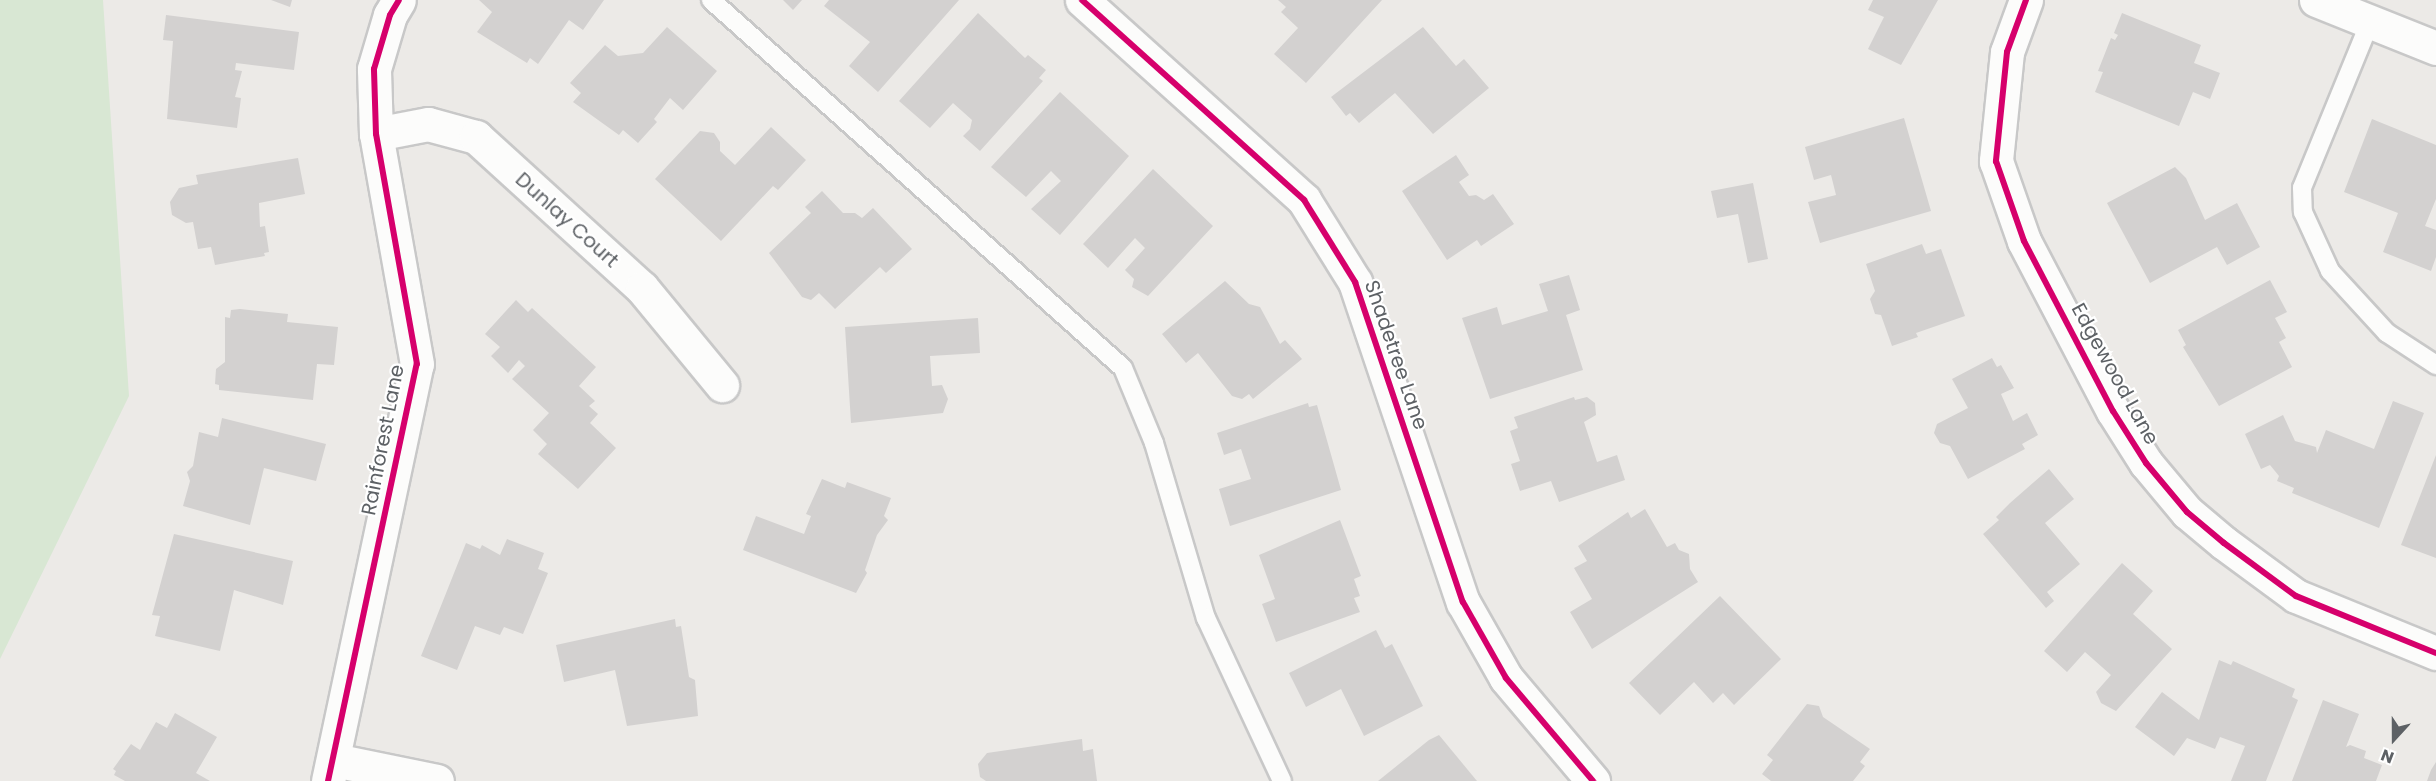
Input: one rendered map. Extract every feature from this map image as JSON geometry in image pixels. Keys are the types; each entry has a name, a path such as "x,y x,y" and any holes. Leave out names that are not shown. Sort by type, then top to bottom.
{"street":[{"name":"Rainforest Lane","path":"331,771 417,364 376,134 374,69 390,15 399,0"},
{"name":"Shadetree Lane","path":"1082,0 1304,200 1355,282 1463,602 1506,678 1593,781"},
{"name":"Edgewood Lane","path":"2026,0 2007,52 1996,161 2024,241 2113,411 2146,463 2187,512 2224,543 2296,596 2436,653"},
{"path":"2316,0 2436,48"},
{"name":"Dunlay Court","path":"376,134 428,124 476,137 642,288 722,385"},
{"path":"331,771 437,781"}],"lane":[{"path":"711,0 1123,368 1154,443 1206,618 1282,781"},
{"path":"2370,22 2302,188 2303,212 2330,271 2388,333 2422,359 2436,365"}],"green space":[{"path":"0,0 103,0 129,396 0,659"}],"building":[{"path":"271,0 292,0 290,7"},
{"path":"479,0 604,0 583,30 569,20 538,64 530,58 527,63 477,32 492,12"},
{"path":"783,0 802,0 793,10"},
{"path":"829,0 959,0 878,92 849,66 870,42 824,6"},
{"path":"1278,0 1382,0 1306,83 1274,54 1298,28 1281,12 1286,7"},
{"path":"1873,0 1938,0 1901,65 1868,49 1884,17 1868,10"},
{"path":"978,13 1025,58 1028,55 1046,70 1039,78 1043,81 980,151 963,136 970,129 972,120 953,103 930,128 899,101"},
{"path":"2122,13 2201,45 2194,63 2220,73 2210,99 2193,92 2179,126 2095,92 2103,72 2098,71 2111,38 2115,40 2118,35 2114,33"},
{"path":"166,15 299,32 294,70 236,63 235,70 242,71 235,97 241,98 237,128 167,119 173,41 163,40"},
{"path":"667,27 717,71 683,110 670,98 654,119 657,122 638,143 623,130 619,135 573,102 581,93 570,83 605,45 618,56 643,53"},
{"path":"1423,27 1456,66 1464,59 1489,88 1433,134 1395,93 1359,123 1350,113 1346,116 1331,97"},
{"path":"1060,92 1129,156 1060,235 1031,209 1061,181 1051,171 1026,197 991,167"},
{"path":"1904,118 1931,211 1820,243 1808,202 1836,195 1831,175 1814,180 1805,147"},
{"path":"2372,119 2436,145 2436,199 2425,226 2436,230 2436,257 2431,271 2383,252 2398,213 2344,192"},
{"path":"771,127 806,160 778,190 773,186 721,241 655,179 700,131 714,133 720,142 720,151 735,165"},
{"path":"1456,155 1469,175 1459,182 1469,196 1476,195 1484,200 1493,194 1514,224 1481,246 1477,240 1447,260 1402,191"},
{"path":"298,158 305,194 259,203 260,227 265,226 269,252 264,253 265,256 215,265 211,247 198,249 193,222 186,223 172,215 170,202 179,188 198,184 196,175"},
{"path":"2175,167 2186,178 2205,220 2237,203 2260,247 2227,265 2217,247 2150,283 2107,203"},
{"path":"1153,169 1213,226 1148,296 1132,287 1134,279 1125,270 1145,248 1135,238 1108,268 1083,244"},
{"path":"1753,183 1768,259 1748,263 1738,214 1717,218 1711,191"},
{"path":"822,191 843,213 855,213 862,218 873,208 912,249 886,273 880,267 835,309 819,293 811,300 802,297 769,253 811,213 805,207"},
{"path":"1922,244 1926,254 1941,249 1965,316 1916,333 1918,337 1892,346 1881,315 1875,314 1870,299 1875,291 1866,264"},
{"path":"1569,275 1580,310 1566,315 1583,370 1490,399 1462,318 1497,307 1502,325 1548,311 1539,284"},
{"path":"2270,280 2287,312 2275,318 2286,338 2279,342 2292,367 2219,406 2183,347 2186,345 2178,330"},
{"path":"1225,281 1249,304 1260,307 1280,344 1285,340 1302,359 1253,399 1249,394 1242,399 1232,396 1198,353 1186,363 1162,334"},
{"path":"516,300 528,312 532,308 596,367 579,386 595,401 589,406 598,414 590,423 616,448 578,489 538,454 547,444 533,430 549,413 512,379 525,366 519,360 508,373 491,356 500,347 485,334"},
{"path":"231,310 288,314 287,322 338,327 334,365 317,364 313,400 219,390 219,385 215,384 216,369 225,362 225,317 230,318"},
{"path":"978,318 980,353 930,356 932,386 942,385 948,399 943,413 851,423 845,327"},
{"path":"1992,358 1997,367 2001,365 2014,388 2001,394 2013,421 2027,413 2038,435 2022,444 2025,449 1968,479 1950,446 1940,443 1934,433 1937,424 1968,408 1952,379"},
{"path":"1574,397 1575,400 1587,397 1595,403 1596,415 1584,422 1597,462 1617,455 1625,480 1559,502 1551,481 1520,491 1511,464 1520,461 1510,431 1518,428 1514,417"},
{"path":"2393,401 2424,413 2379,528 2292,493 2294,488 2277,481 2279,476 2270,465 2261,469 2245,434 2283,415 2295,441 2316,447 2317,453 2326,430 2374,449"},
{"path":"1308,403 1309,407 1317,405 1341,490 1230,526 1219,489 1251,479 1241,449 1224,455 1217,433"},
{"path":"222,418 326,444 316,481 264,468 250,525 183,506 190,481 187,472 193,466 199,432 218,437"},
{"path":"2436,455 2436,558 2401,545"},
{"path":"2049,469 2074,499 2045,523 2080,564 2047,592 2054,601 2046,608 1983,534 1999,520 1996,517 2010,503"},
{"path":"822,479 845,488 847,482 891,498 884,516 888,520 877,535 865,570 867,573 856,593 743,550 756,516 804,534 811,516 806,514"},
{"path":"1645,509 1667,547 1675,543 1679,550 1689,554 1690,569 1698,582 1592,649 1570,612 1592,599 1574,568 1587,561 1578,546 1628,512 1631,518"},
{"path":"1340,520 1361,576 1354,579 1360,596 1354,598 1360,612 1276,642 1262,604 1275,599 1259,555"},
{"path":"174,534 293,561 283,605 234,590 220,651 155,636 160,616 152,615"},
{"path":"507,539 544,553 538,569 548,573 523,634 504,627 500,635 475,626 457,670 421,656 466,543 480,549 482,545 500,555"},
{"path":"2122,563 2153,591 2133,614 2172,649 2116,711 2101,703 2096,692 2111,675 2085,652 2067,672 2044,651"},
{"path":"1720,596 1781,659 1734,705 1723,693 1713,703 1694,682 1660,715 1629,683"},
{"path":"675,619 676,627 681,626 689,677 695,680 698,716 627,726 615,670 564,682 556,645"},
{"path":"1376,630 1385,648 1392,644 1423,706 1364,736 1341,689 1306,707 1289,673"},
{"path":"2219,660 2231,665 2233,661 2295,689 2292,697 2298,700 2266,781 2231,781 2245,746 2220,737 2215,749 2187,738 2174,756 2135,727 2162,692 2199,720"},
{"path":"2323,700 2359,714 2346,747 2350,745 2366,751 2364,758 2382,765 2376,781 2292,781"},
{"path":"1807,704 1819,706 1823,717 1870,749 1860,762 1865,766 1853,781 1771,781 1762,774 1773,760 1767,755"},
{"path":"175,713 217,737 196,773 210,781 125,781 114,775 116,771 113,769 131,744 140,750 156,722 167,728"},
{"path":"1439,735 1477,781 1378,781 1429,740"},
{"path":"1082,739 1083,751 1093,749 1097,781 986,781 980,777 978,764 987,753"},
{"path":"2436,762 2436,781 2427,781 2431,770"}],"cycle path":[{"path":"328,781 417,364 376,134 374,69 390,15 399,0"},
{"path":"1082,0 1304,200 1355,282 1463,602 1506,678 1593,781"},
{"path":"2026,0 2007,52 1996,161 2024,241 2113,411 2146,463 2187,512 2224,543 2296,596 2436,653"}]}
